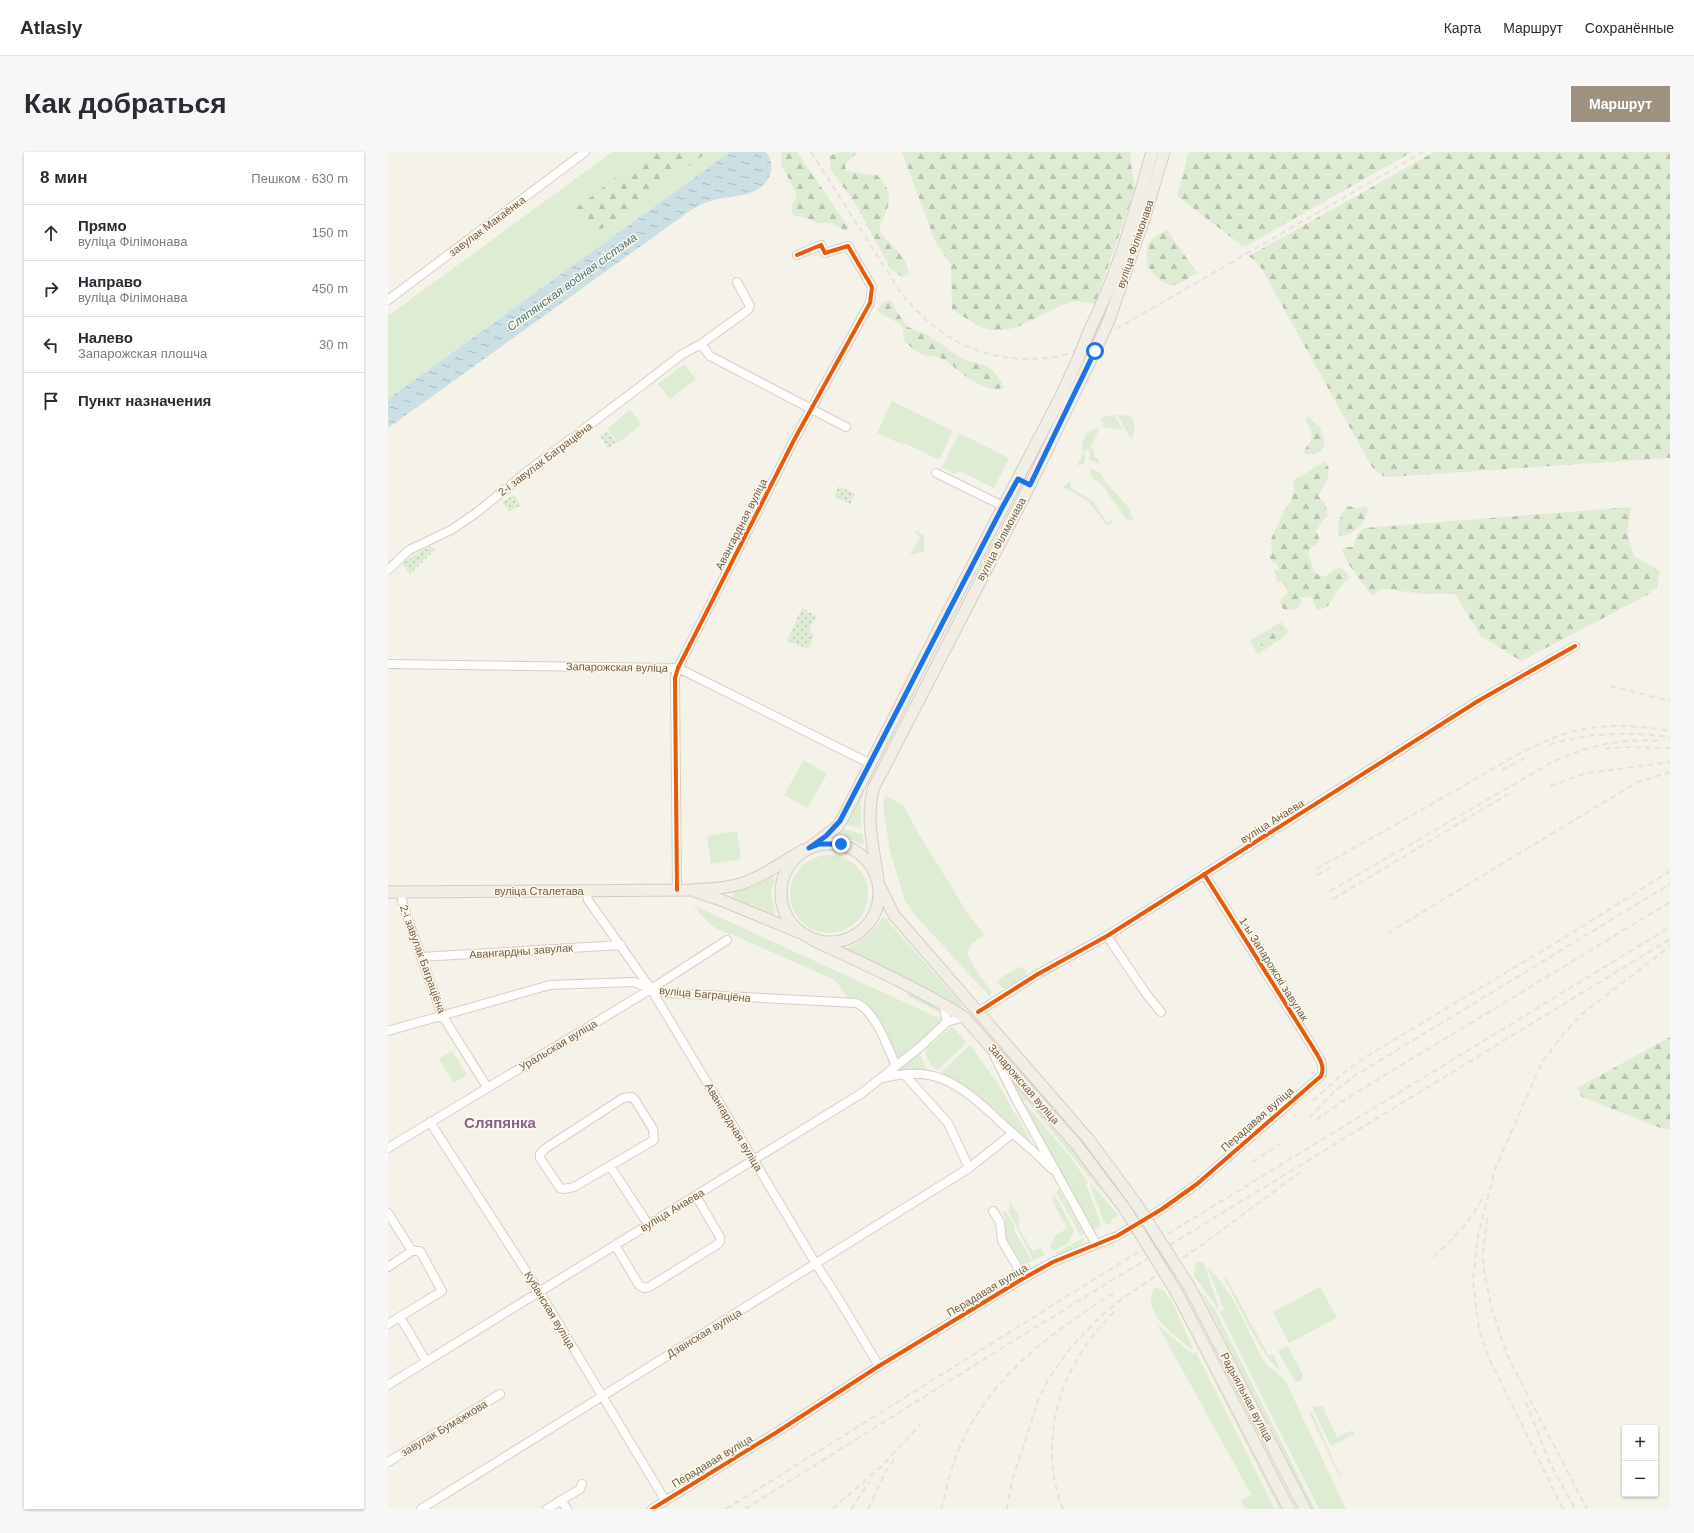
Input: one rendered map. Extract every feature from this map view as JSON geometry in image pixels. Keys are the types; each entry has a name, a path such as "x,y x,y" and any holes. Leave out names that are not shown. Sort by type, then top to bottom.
{"main road":[{"name":"вуліца Філімонава","path":"806,849 838,826 871,764 938,630 1059,400 1099,310 1125,242 1152,152"},
{"name":"вуліца Філімонава","path":"879,883 870,823 870,805 874,787 1030,485 1095,351 1109,320 1144,219 1164,152"},
{"path":"1018,479 1030,485"},
{"path":"690,890 740,884 806,849 830,843 841,844 851,848 868,861 879,883 878,905 868,923 853,936 838,941 823,942 809,937 794,927 787,917 782,905 782,880 794,859 806,849"},
{"name":"Запарожская вуліца","path":"879,883 894,915 1089,1140 1135,1202 1189,1286"},
{"name":"Запарожская вуліца","path":"690,890 721,900 809,937 894,978 964,1017 1076,1144 1124,1209 1177,1293"},
{"name":"вуліца Сталетава","path":"388,892 690,890"},
{"name":"Радыяльная вуліца","path":"1189,1286 1306,1509"},
{"name":"Радыяльная вуліца","path":"1177,1293 1289,1509"}],"street":[{"name":"завулак Макаёнка","path":"388,300 585,152"},
{"name":"Авангардная вуліца","path":"677,890 676,678 678,668 811,409 870,303 872,287 848,246 825,254 821,245 797,255"},
{"name":"2-і завулак Баграціёна","path":"388,570 409,550 452,530 476,513 524,474 681,355 701,344 748,310 750,306 749,302 738,282"},
{"path":"701,344 710,356 846,427"},
{"path":"936,473 1003,506"},
{"name":"вуліца Анаева","path":"978,1012 1038,974 1107,936 1478,701 1575,646"},
{"name":"Запарожская вуліца","path":"388,664 678,668 871,764"},
{"name":"1-ы Запарожскі завулак","path":"1204,874 1312,1046 1322,1065 1323,1071 1320,1076"},
{"name":"2-і завулак Баграціёна","path":"402,891 402,901 442,1015 486,1087"},
{"name":"Авангардная вуліца","path":"586,891 588,900 652,989 816,1264 880,1366"},
{"path":"1107,936 1147,996 1161,1012"},
{"name":"Уральская вуліца","path":"388,1148 486,1087 652,989 727,940"},
{"name":"Авангардны завулак","path":"421,957 621,945"},
{"name":"вуліца Баграціёна","path":"388,1031 550,985 634,982 668,993 849,1002 861,1005 869,1013 880,1029 896,1066"},
{"path":"943,1004 947,1022"},
{"name":"вуліца Анаева","path":"388,1384 696,1196 753,1158 862,1092 881,1079 930,1039 947,1022 964,1017"},
{"path":"989,1044 1018,1103 1096,1244"},
{"path":"881,1079 904,1074 932,1076 955,1084 974,1098 1056,1172"},
{"path":"904,1074 948,1123 969,1168"},
{"name":"Перадавая вуліца","path":"652,1509 880,1366 1024,1278 1053,1262 1117,1236 1162,1209 1188,1190 1320,1076"},
{"path":"632,1097 653,1129 654,1140 610,1166 574,1186 564,1189 556,1184 540,1158 540,1154 546,1148 623,1098 632,1097"},
{"name":"Кубанская вуліца","path":"430,1122 539,1291 665,1500"},
{"name":"Дзвінская вуліца","path":"421,1509 969,1168 1013,1133"},
{"path":"610,1166 648,1224"},
{"path":"615,1245 639,1286 644,1288 649,1287 718,1244 720,1241 720,1237 696,1196"},
{"path":"993,1211 1000,1222 1002,1241 1024,1278"},
{"path":"388,1213 412,1251"},
{"path":"388,1267 412,1251 420,1251 442,1291 388,1324"},
{"path":"400,1317 426,1361"},
{"name":"завулак Бумажкова","path":"388,1462 500,1394"},
{"path":"547,1509 580,1489 582,1484"},
{"path":"562,1500 567,1509"}],"green space":[{"path":"612,152 730,152 388,399 388,316"},
{"path":"649,152 708,152 600,230 571,212"},
{"path":"782,152 797,152 849,228 846,231 832,223 817,223 810,219 793,214 791,207 797,195 781,164"},
{"path":"843,152 856,152 855,155 845,164 846,171 877,175 885,185 889,194 889,204 880,225 880,231 903,258 907,266 908,274 902,277 892,270 855,203 831,170 829,156"},
{"path":"902,152 1131,152 1130,158 1135,189 1095,304 1073,301 1018,327 996,330 984,328 952,309 951,266 935,241"},
{"path":"1156,152 1159,152 1130,247 1094,340 1088,354 1085,356"},
{"path":"1189,152 1412,152 1244,247 1177,196"},
{"path":"1434,152 1670,152 1670,458 1389,477 1383,476 1372,467 1260,266 1249,256"},
{"path":"1167,230 1197,273 1175,285 1170,285 1160,280 1147,266 1147,252 1149,243 1155,237"},
{"path":"890,300 909,327 930,336 967,361 985,365 995,373 1004,387 997,389 981,385 973,381 945,360 938,357 924,355 913,349 904,341 901,325 877,310 883,302"},
{"path":"684,364 696,379 670,399 658,384"},
{"path":"892,401 953,431 939,460 907,444 901,444 877,433"},
{"path":"630,410 642,424 618,443 607,429"},
{"path":"1114,415 1123,430 1103,427 1101,418"},
{"path":"1117,415 1132,417 1135,427 1132,441"},
{"path":"1307,416 1320,427 1325,443 1318,453 1312,455 1305,454 1304,451 1310,443 1312,437 1306,420"},
{"path":"1100,427 1091,447 1094,452 1094,456 1099,460 1100,464 1088,459 1091,454 1087,449 1082,451 1083,441 1086,435"},
{"path":"607,431 616,442 608,448 600,436"},
{"path":"959,433 1009,458 994,488 960,471 954,474 942,467"},
{"path":"1085,450 1085,463 1077,466"},
{"path":"1325,461 1329,469 1327,481 1318,496 1325,503 1328,516 1323,520 1316,531 1319,538 1318,543 1310,549 1308,553 1315,573 1324,577 1335,569 1341,568 1349,575 1348,579 1339,588 1328,606 1317,610 1312,598 1307,596 1302,597 1299,607 1284,610 1280,604 1281,599 1285,596 1288,590 1284,584 1277,581 1274,569 1279,569 1277,564 1269,557 1272,553 1271,539 1284,511 1291,502 1294,490 1293,481"},
{"path":"1090,468 1100,473 1104,480 1129,508 1133,520 1127,520 1101,484 1092,478"},
{"path":"1069,482 1071,483 1071,488 1093,501 1107,522 1112,519 1113,522 1107,526 1089,502 1063,487"},
{"path":"839,486 855,494 850,504 834,496"},
{"path":"514,495 521,505 509,512 502,502"},
{"path":"1347,506 1358,508 1366,506 1368,511 1358,528 1350,534 1340,536 1338,533 1338,525"},
{"path":"1631,507 1627,533 1634,556 1660,571 1657,586 1649,594 1521,661 1480,635 1455,594 1425,594 1390,589 1379,590 1375,595 1371,595 1347,562 1342,550 1346,547 1353,547 1357,534 1364,528"},
{"path":"916,530 924,536 924,552 910,555 920,537 915,533"},
{"path":"429,546 435,549 410,574 402,563"},
{"path":"802,608 816,616 809,630 814,636 808,649 787,641"},
{"path":"1281,622 1288,631 1287,635 1258,654 1251,644 1251,640"},
{"path":"1280,625 1282,628 1281,632 1277,637 1264,645 1259,646 1257,639 1258,636 1275,626"},
{"path":"804,760 827,774 807,808 784,795"},
{"path":"865,786 861,802 861,828 843,824"},
{"path":"885,795 903,805 968,914 985,935 972,943 967,954 978,973 992,992 989,996 914,914 904,899 890,850 883,808"},
{"path":"839,828 862,834 864,843 862,845 852,840 833,835"},
{"path":"737,831 741,859 711,864 707,836"},
{"path":"821,855 837,855 851,861 862,872 868,886 868,902 862,916 851,927 837,933 821,933 807,927 796,916 790,902 790,886 796,872 807,861"},
{"path":"774,877 775,880 771,894 775,912 772,917 733,901 731,898 734,892"},
{"path":"693,905 941,1019 929,1035 898,1060 864,1000 849,999 835,980 720,930 710,924"},
{"path":"883,916 961,1003 965,1010 845,951 867,936"},
{"path":"1019,967 1024,968 1026,972 1025,977 1007,988 1002,988 998,982 999,979"},
{"path":"909,993 941,1009 941,1013 907,996"},
{"path":"952,1027 965,1040 966,1043 939,1069 933,1067 929,1062 925,1050"},
{"path":"1670,1037 1670,1129 1663,1129 1582,1097 1577,1088"},
{"path":"970,1045 996,1081 1031,1141 1030,1142 978,1095 955,1080 942,1074 942,1071"},
{"path":"452,1051 467,1075 454,1083 439,1059"},
{"path":"919,1053 927,1070 897,1070"},
{"path":"1013,1079 1074,1150 1109,1201 1027,1101 1021,1102 1012,1085"},
{"path":"1022,1104 1026,1104 1071,1158 1088,1182 1086,1184 1101,1225 1094,1230"},
{"path":"1091,1183 1118,1215 1111,1220 1111,1225 1104,1223 1090,1184"},
{"path":"1059,1189 1084,1234 1081,1236 1056,1192"},
{"path":"1054,1194 1074,1230 1069,1243 1053,1251 1050,1246 1055,1236 1067,1228 1052,1201"},
{"path":"1010,1202 1019,1216 1019,1229 1033,1251 1041,1248 1045,1255 1033,1260 1009,1212"},
{"path":"1005,1211 1015,1225 1014,1230 1032,1261 1023,1265 1003,1235 1002,1223 1006,1220 1002,1212"},
{"path":"1084,1238 1083,1243 1060,1255 1055,1253"},
{"path":"1196,1261 1204,1263 1219,1308 1218,1309 1194,1276"},
{"path":"1207,1267 1224,1286 1231,1297 1266,1364 1285,1380 1346,1509 1319,1509 1220,1312 1224,1309"},
{"path":"1225,1276 1269,1356 1273,1354 1280,1370 1274,1365 1258,1343 1224,1278"},
{"path":"1154,1287 1165,1291 1168,1297 1170,1297 1193,1348 1192,1350 1167,1329 1156,1316 1151,1300"},
{"path":"1320,1287 1337,1318 1289,1343 1273,1312"},
{"path":"1199,1289 1215,1310 1315,1509 1310,1509"},
{"path":"1174,1296 1283,1509 1279,1509 1181,1315"},
{"path":"1157,1324 1192,1354 1196,1352 1275,1509 1246,1509 1241,1501 1251,1494"},
{"path":"1287,1345 1303,1375 1302,1380 1295,1382 1278,1351"},
{"path":"1322,1406 1325,1408 1324,1410 1337,1437 1350,1431 1354,1431 1355,1434 1331,1446 1312,1407"},
{"path":"1311,1410 1341,1477 1339,1476 1310,1414"}],"water":[{"name":"Сляпянская водная сістэма","path":"730,152 766,152 770,160 771,172 766,182 760,188 754,192 711,201 691,210 388,428 388,399"}],"railway":[{"path":"811,152 901,293 927,320 940,331 970,348 1004,357 1023,359 1055,357 1088,345 1423,152"},
{"path":"1610,686 1670,701"},
{"path":"1316,869 1517,755 1559,736 1586,729 1614,726 1642,727 1670,731"},
{"path":"1550,745 1556,742 1589,736 1612,734 1670,737"},
{"path":"1330,891 1554,761 1580,751 1605,744 1644,740 1658,741"},
{"path":"1605,749 1623,747 1670,748"},
{"path":"1502,770 1528,756"},
{"path":"1550,786 1587,773 1670,762"},
{"path":"1388,933 1638,782 1670,772"},
{"path":"1333,899 1508,794"},
{"path":"1317,875 1330,868"},
{"path":"1313,1101 1341,1075 1367,1056 1585,925 1670,871"},
{"path":"1309,1118 1335,1091 1356,1075 1670,884"},
{"path":"1316,1120 1344,1100 1670,902"},
{"path":"726,1509 1130,1257 1670,927"},
{"path":"745,1509 1026,1333 1670,939"},
{"path":"1563,1509 1489,1358 1479,1330 1473,1280 1478,1236 1495,1169 1542,1062 1564,1033 1582,1014 1670,946"},
{"path":"1252,1162 1280,1144"},
{"path":"1007,1509 1012,1481 1039,1398 1049,1378 1071,1347 1102,1315 1123,1298 1199,1247 1300,1172"},
{"path":"1433,1257 1468,1221 1484,1194"},
{"path":"1487,1218 1483,1252 1484,1271 1492,1309 1507,1355 1587,1509"},
{"path":"941,1509 953,1465 967,1431 1000,1383 1020,1362 1042,1343 1115,1292"},
{"path":"1063,1509 1054,1480 1052,1449 1053,1429 1057,1409 1062,1391 1079,1356 1090,1340 1117,1309"},
{"path":"1526,1402 1549,1461 1575,1509"},
{"path":"832,1509 881,1467 920,1425"},
{"path":"868,1509 886,1471 895,1458"},
{"path":"851,1509 870,1481"}],"cycle path":[{"path":"677,890 675,678 678,668 794,440 870,303 872,287 848,246 825,253 821,245 797,255"},
{"path":"978,1012 1038,974 1107,936 1478,701 1575,646"},
{"path":"652,1509 777,1432 879,1366 1024,1278 1053,1262 1117,1236 1162,1209 1197,1184 1321,1076 1322,1064 1318,1057 1204,874"}],"district":[{"name":"Сляпянка","path":"500,1122"}],"route":[{"path":"841,844 819,844 809,848 838,826 1003,506 1018,479 1030,485 1095,351"}]}
